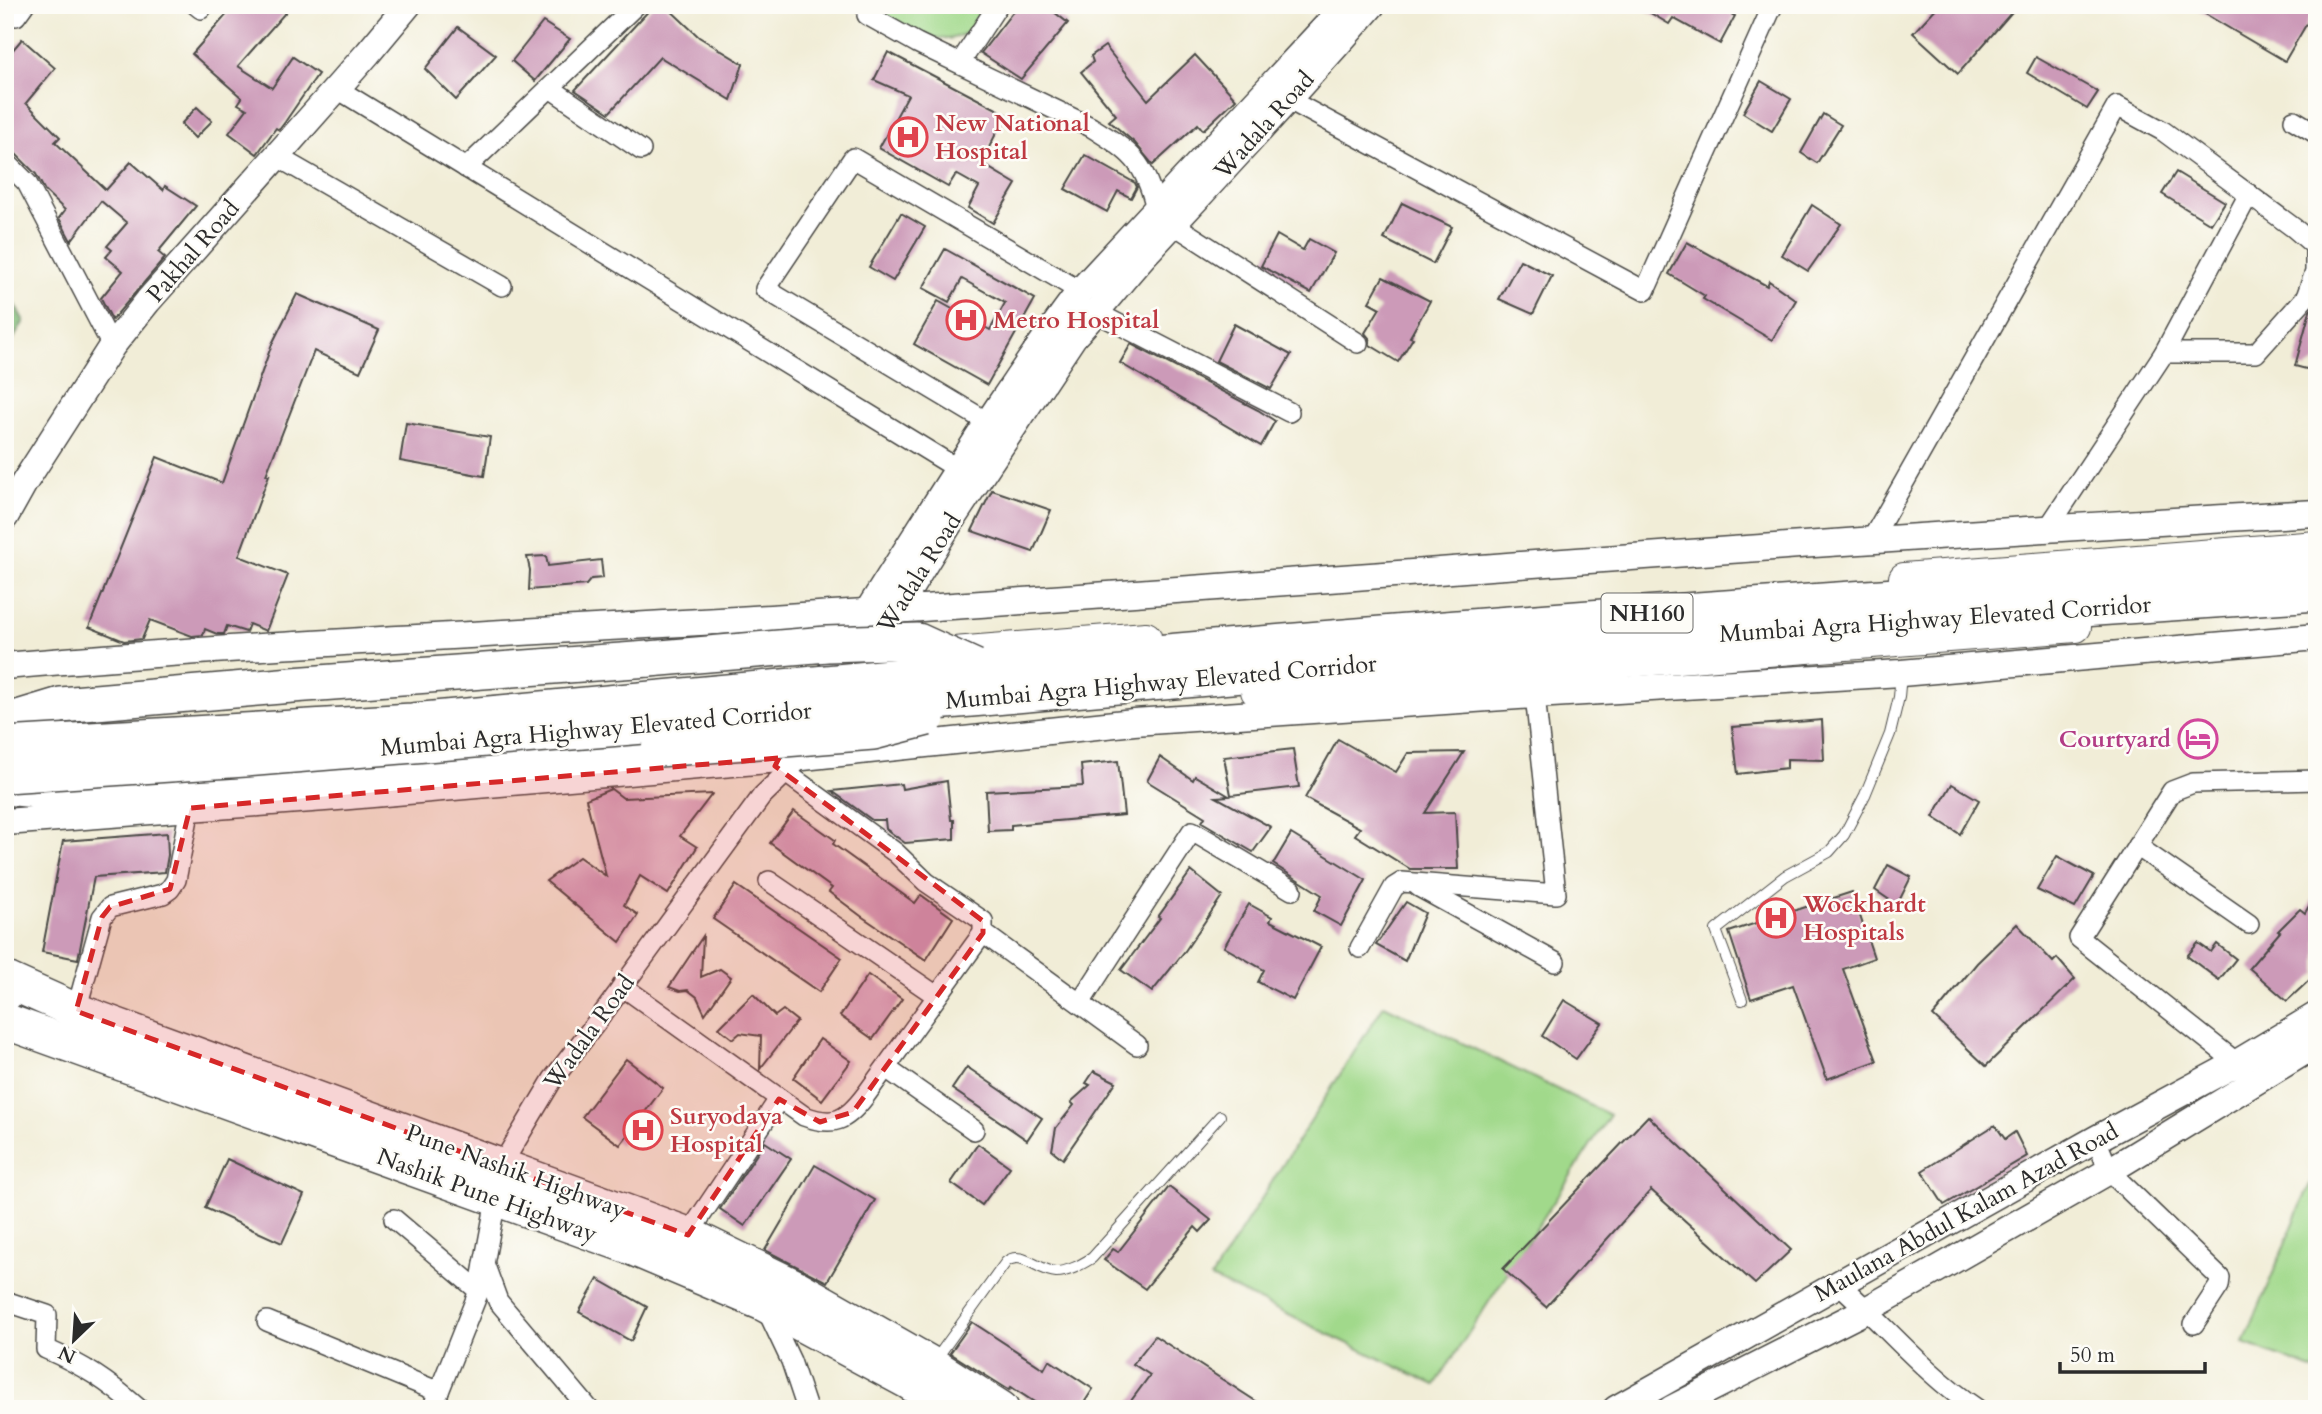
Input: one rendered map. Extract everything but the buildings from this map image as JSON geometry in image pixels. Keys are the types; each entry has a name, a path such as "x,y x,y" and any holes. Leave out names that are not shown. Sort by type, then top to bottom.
{"highway":[{"name":"Mumbai Agra Highway Elevated Corridor","path":"5,775 245,759 981,683 1251,643 2317,568"},
{"name":"Mumbai Agra Highway Elevated Corridor","path":"5,745 412,721 2317,593"},
{"path":"5,723 61,705 827,644 918,641 981,683 914,723 873,732 68,793 5,787"},
{"name":"Pune Nashik Highway","path":"7,987 76,1011 499,1183 688,1235 795,1287 932,1365 1001,1409"},
{"name":"Nashik Pune Highway","path":"5,1021 499,1183 626,1245 763,1303 908,1381 950,1409"}],"main road":[{"path":"5,723 2317,546"},
{"path":"5,787 2317,608"}],"street":[{"path":"196,5 201,9 204,5"},
{"name":"Pakhal Road","path":"5,517 112,346 408,5"},
{"path":"466,168 636,5"},
{"path":"960,63 998,5"},
{"name":"Wadala Road","path":"1279,95 1346,5"},
{"name":"Wadala Road","path":"813,726 837,661 958,469 1050,330 1080,291 1165,216 1279,95 1372,5"},
{"path":"1279,95 1646,292 1773,5"},
{"path":"867,15 918,43 1091,127 1118,144 1138,162 1165,216 1358,343"},
{"path":"336,88 958,469"},
{"path":"550,88 641,150"},
{"path":"1872,539 2117,106 2163,131 2315,246 2315,272 2306,297 2256,353 2164,353"},
{"path":"2294,120 2317,134"},
{"path":"276,156 502,286"},
{"path":"989,423 765,289 853,158 1080,291"},
{"path":"5,161 27,183 112,346"},
{"path":"2048,528 2164,353 2249,194"},
{"name":"Wadala Road","path":"435,1401 479,1292 499,1183 553,1079 789,763 813,726 867,658 961,505 1074,336 1097,313 1165,216"},
{"path":"1097,313 1289,412"},
{"path":"5,666 195,650 868,611 1872,539 2317,513"},
{"path":"5,822 789,763 1134,722 1901,673 2317,637"},
{"path":"1360,948 1394,887 1402,882 1556,894 1535,695"},
{"path":"622,986 803,1116 820,1122 837,1121 853,1112 886,1068 983,933 984,921 926,882 889,847 789,763"},
{"path":"2250,1086 2237,1063 2079,938 2172,791 2193,783 2317,780"},
{"path":"76,1011 103,917 110,907 163,894 176,880 190,808"},
{"path":"1080,1003 1192,831 1292,890"},
{"path":"2137,846 2249,924"},
{"path":"769,881 937,996"},
{"path":"1412,883 1555,962"},
{"path":"983,933 1137,1045"},
{"name":"Maulana Abdul Kalam Azad Road","path":"1616,1409 2096,1139 2237,1063 2317,1015"},
{"path":"1658,1384 1673,1408 1868,1310 2109,1171 2317,1044"},
{"path":"886,1068 974,1130"},
{"path":"688,1235 779,1099"},
{"path":"2096,1139 2109,1171 2220,1278 2219,1286 2194,1324"},
{"path":"394,1219 479,1292"},
{"path":"484,1261 498,1301 589,1409"},
{"path":"1838,1283 1936,1379 1977,1409"},
{"path":"5,1301 47,1315 46,1349 72,1360 104,1379 139,1409"},
{"path":"763,1303 791,1361 807,1409"},
{"path":"267,1321 435,1401"}],"lane":[{"path":"1742,1000 1716,930 1785,876 1829,852 1844,835 1865,796 1890,734 1899,697 1901,673"},
{"path":"932,1365 1006,1262 1018,1256 1042,1270 1058,1272 1092,1258 1220,1116"}],"highlighted area":[{"path":"779,758 775,766 983,921 983,933 853,1112 820,1122 779,1099 688,1235 76,1011 102,917 110,907 170,889 190,808"}],"green space":[{"path":"876,5 985,5 969,32 947,39 908,28 888,17"},
{"path":"5,288 24,321 5,353"},
{"path":"1384,1005 1610,1115 1435,1385 1211,1278"},
{"path":"2317,1167 2317,1371 2244,1343"}],"place":[{"name":"New National Hospital","path":"908,137"},
{"name":"Metro Hospital","path":"966,320"},
{"name":"Courtyard","path":"2198,739"},
{"name":"Wockhardt Hospitals","path":"1776,918"},
{"name":"Suryodaya Hospital","path":"643,1130"}]}
